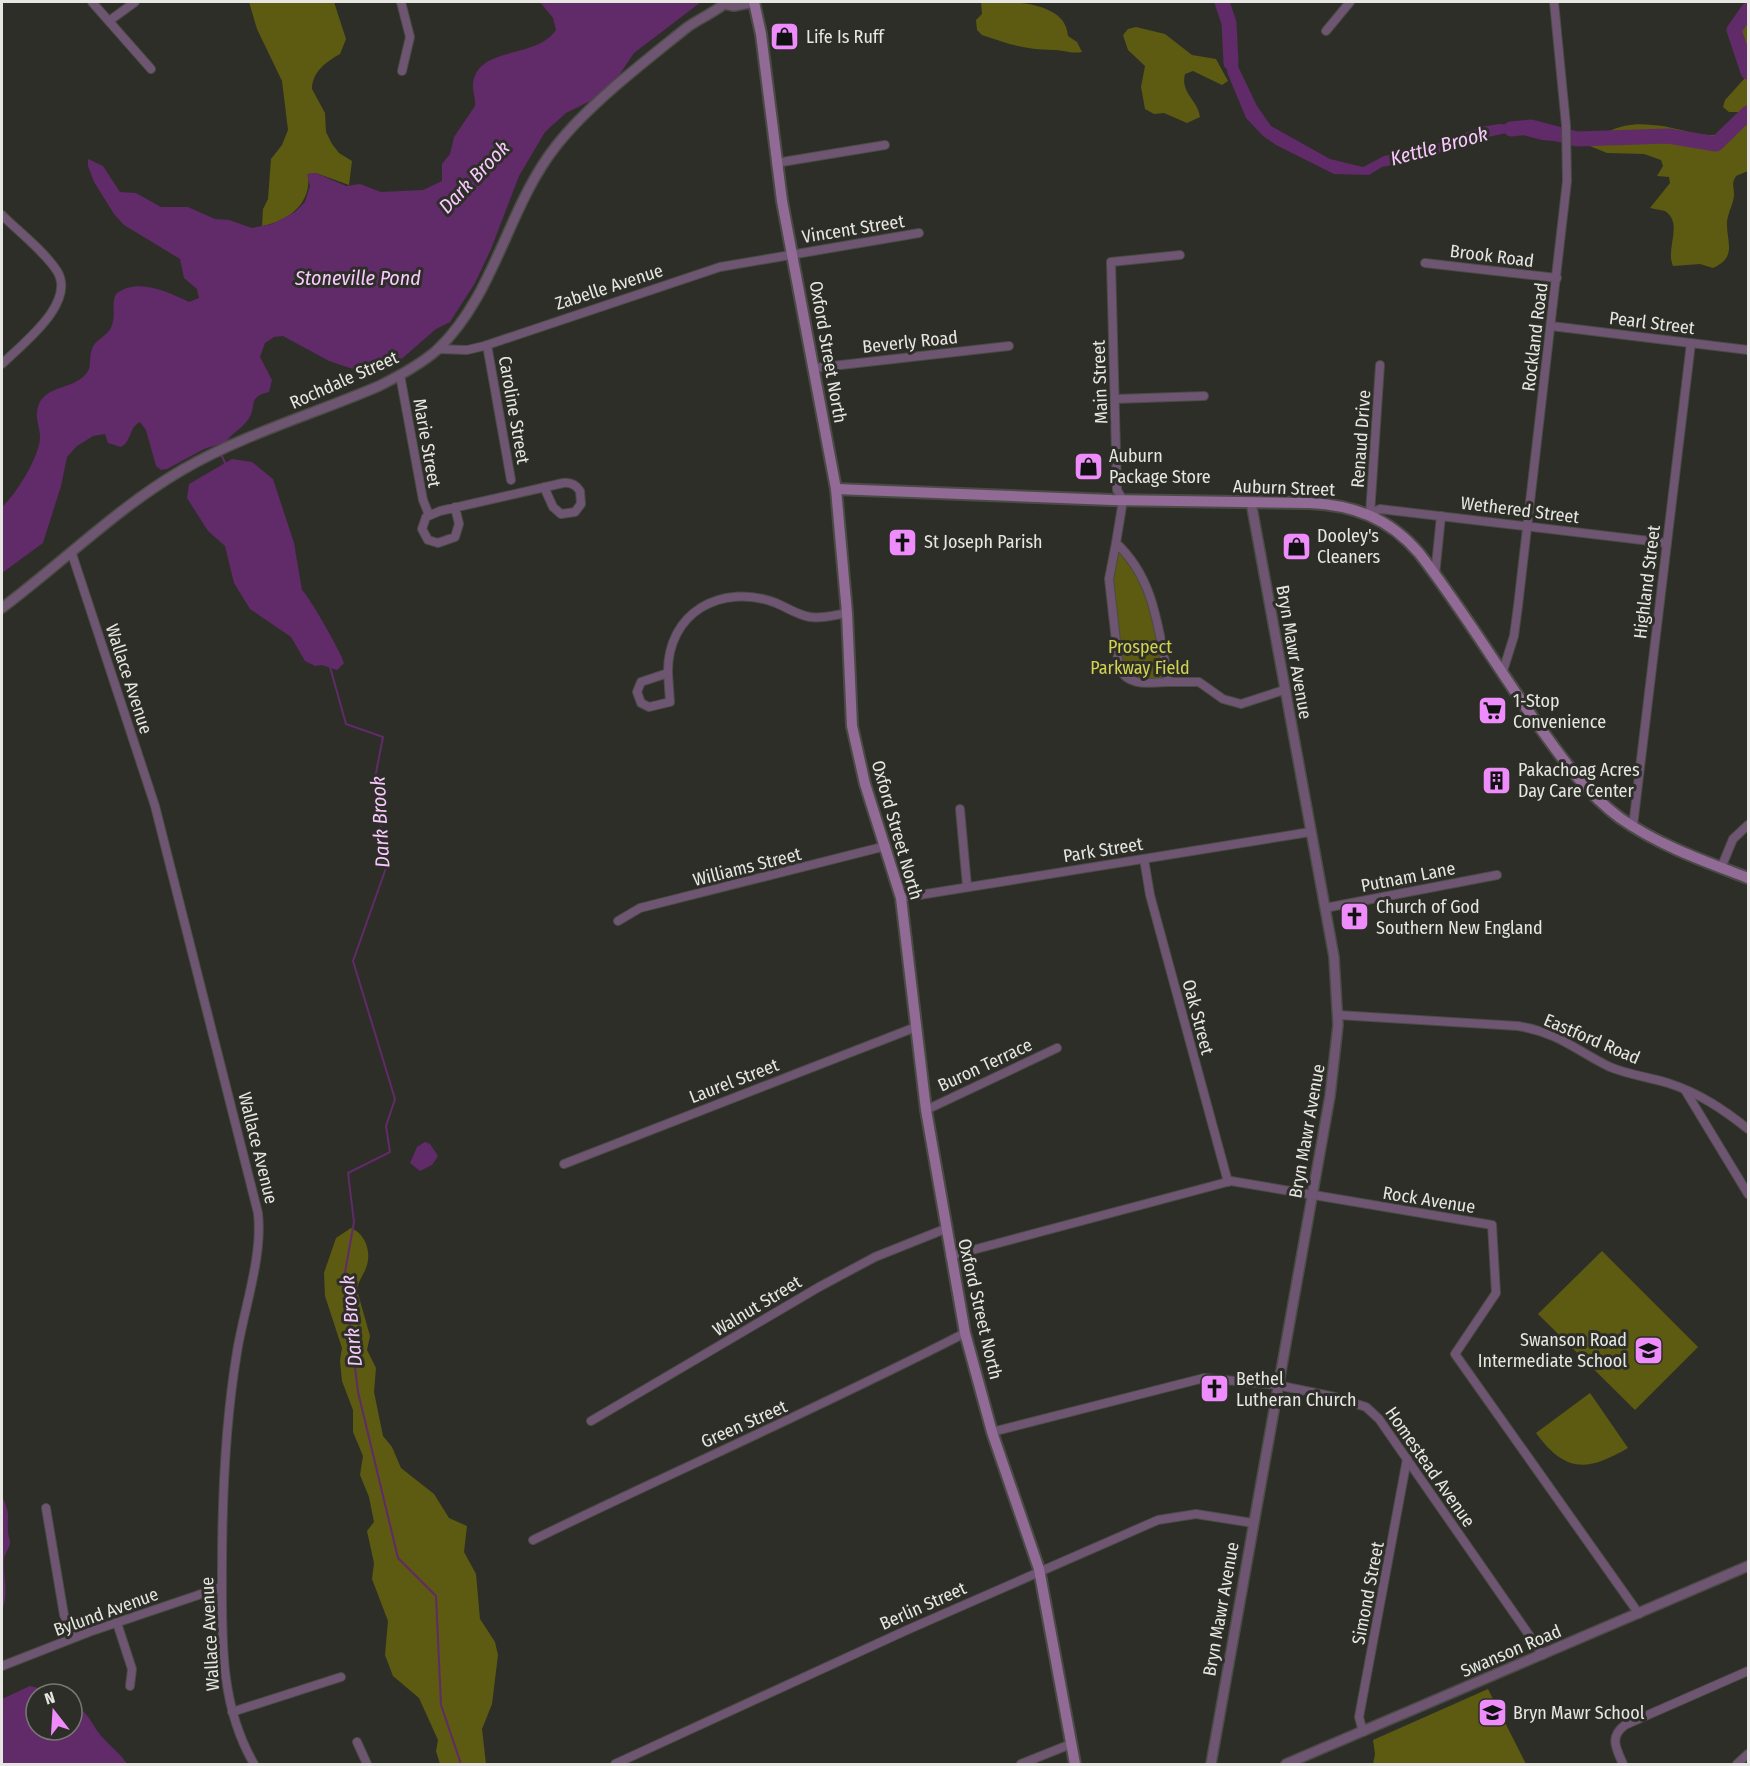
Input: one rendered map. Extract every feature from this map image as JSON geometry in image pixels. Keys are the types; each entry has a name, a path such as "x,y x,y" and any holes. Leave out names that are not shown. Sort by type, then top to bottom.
{"main road":[{"name":"Oxford Street North","path":"754,2 761,34 776,163 836,489 847,613 852,726 865,784 901,898 926,1110 965,1333 992,1432 1040,1571 1075,1764"},
{"name":"Auburn Street","path":"836,489 1123,500 1328,504 1371,514 1401,534 1435,575 1502,674 1578,779 1603,804 1633,826 1680,852 1749,878"}],"street":[{"path":"92,2 151,69"},
{"path":"109,21 135,2"},
{"path":"401,2 410,37 402,71"},
{"name":"Rochdale Street","path":"2,608 162,483 219,451 347,400 400,375 437,349 476,300 536,177 564,136 684,30 725,3 734,6 754,2"},
{"path":"1326,31 1350,2"},
{"name":"Rockland Road","path":"1502,674 1514,636 1567,181 1567,139 1554,2"},
{"path":"776,163 885,145"},
{"path":"2,215 57,271 61,287 60,300 53,313 2,364"},
{"name":"Vincent Street","path":"792,254 919,233"},
{"name":"Zabelle Avenue","path":"437,349 467,350 487,345 720,267 792,254"},
{"name":"Main Street","path":"1123,500 1117,490 1111,262 1180,255"},
{"name":"Brook Road","path":"1425,263 1557,278"},
{"name":"Pearl Street","path":"1551,326 1749,350"},
{"name":"Highland Street","path":"1633,826 1691,343"},
{"name":"Caroline Street","path":"487,345 511,480"},
{"name":"Beverly Road","path":"814,368 1009,346"},
{"name":"Renaud Drive","path":"1371,514 1380,364"},
{"name":"Marie Street","path":"400,375 423,500 429,515"},
{"path":"1115,399 1204,396"},
{"path":"455,507 458,531 452,539 434,543 424,535 422,526 429,515 455,507 544,487 573,484 582,494 581,504 571,514 561,514 553,507 544,487"},
{"path":"1123,500 1109,579 1119,668 1125,677 1133,682 1199,682 1223,699 1241,704 1284,690"},
{"name":"Bryn Mawr Avenue","path":"1213,1764 1277,1385 1335,1065 1338,1015 1334,957 1251,502"},
{"name":"Wethered Street","path":"1371,514 1380,509 1667,543"},
{"path":"1435,575 1441,516"},
{"path":"1116,543 1136,564 1146,584 1169,682"},
{"name":"Wallace Avenue","path":"72,554 155,806 258,1213 258,1241 237,1351 226,1428 223,1469 222,1587 223,1664 232,1712 254,1764"},
{"path":"668,673 641,682 637,694 641,703 649,707 670,702 668,673 671,645 682,622 691,614 713,602 750,598 776,603 798,614 813,617 847,613"},
{"path":"960,809 967,886"},
{"path":"1722,868 1733,839 1749,825"},
{"name":"Park Street","path":"901,898 1310,832"},
{"name":"Williams Street","path":"618,921 640,908 886,846"},
{"name":"Oak Street","path":"1144,859 1150,896 1228,1182"},
{"name":"Putnam Lane","path":"1325,908 1497,875"},
{"name":"Eastford Road","path":"1338,1015 1533,1029 1567,1041 1613,1068 1685,1090 1710,1101 1749,1129"},
{"name":"Laurel Street","path":"564,1164 916,1027"},
{"name":"Buron Terrace","path":"926,1110 1057,1048"},
{"path":"1685,1090 1748,1194"},
{"name":"Rock Avenue","path":"950,1256 1228,1182 1244,1182 1312,1196 1492,1225 1496,1293 1455,1354 1639,1614"},
{"name":"Walnut Street","path":"591,1420 686,1367 804,1295 875,1257 945,1229"},
{"name":"Green Street","path":"533,1540 709,1456 771,1430 965,1333"},
{"name":"Homestead Avenue","path":"992,1432 1194,1379 1215,1378 1277,1385 1335,1397 1371,1409 1543,1655"},
{"name":"Simond Street","path":"1363,1732 1359,1717 1407,1459"},
{"path":"46,1508 64,1615 76,1637"},
{"name":"Berlin Street","path":"615,1764 1040,1571 1171,1517 1196,1514 1253,1523"},
{"name":"Swanson Road","path":"1286,1764 1749,1566"},
{"name":"Bylund Avenue","path":"2,1666 76,1637 222,1587"},
{"path":"117,1623 132,1669 130,1686"},
{"path":"1623,1764 1614,1737 1625,1725 1749,1671"},
{"path":"232,1712 341,1677"},
{"path":"357,1742 367,1764"},
{"path":"1021,1764 1071,1744"},
{"path":"1737,1764 1749,1754"}],"green space":[{"path":"249,2 334,2 346,39 340,54 325,64 314,77 312,89 325,113 326,132 332,144 339,153 352,161 349,185 316,173 308,174 306,194 297,209 281,220 262,226 263,209 268,199 271,159 282,145 288,130 282,81 257,29"},
{"path":"981,2 1020,3 1047,9 1065,24 1068,36 1077,42 1082,52 1025,48 982,35 977,30 976,20 982,14"},
{"path":"1748,4 1748,171 1736,176 1733,185 1734,197 1727,222 1728,254 1721,264 1713,268 1700,264 1673,266 1671,251 1673,222 1665,211 1650,208 1670,183 1669,177 1657,176 1663,166 1661,160 1644,154 1607,153 1585,144 1585,136 1595,136 1624,126 1638,124 1713,135 1723,133 1738,124 1745,115 1743,112 1729,112 1723,107 1725,100 1745,78 1741,72 1738,50 1729,31"},
{"path":"1136,27 1165,34 1192,55 1216,59 1228,81 1222,85 1193,71 1185,74 1185,86 1200,117 1187,123 1164,113 1154,114 1145,109 1141,87 1145,66 1128,50 1123,35 1128,29"},
{"name":"Prospect Parkway Field","path":"1116,543 1146,584 1169,682 1149,682 1123,674 1109,576"},
{"path":"351,1228 361,1235 368,1250 368,1262 357,1290 370,1336 367,1350 376,1368 374,1392 383,1436 392,1447 401,1468 434,1494 449,1518 467,1526 464,1552 476,1574 480,1619 495,1642 498,1655 492,1704 482,1729 486,1764 440,1764 436,1751 438,1740 419,1698 393,1676 385,1655 388,1621 372,1579 374,1563 367,1531 374,1522 369,1497 360,1475 363,1456 353,1432 353,1410 342,1381 340,1361 342,1348 325,1296 324,1273 336,1238"},
{"path":"1602,1251 1698,1347 1635,1410 1538,1314"},
{"path":"1590,1393 1628,1448 1614,1456 1589,1464 1568,1462 1557,1456 1536,1433"},
{"path":"1488,1689 1526,1764 1373,1764 1375,1754 1373,1740"}],"water":[{"name":"Stoneville Pond","path":"540,2 701,2 634,53 614,83 596,98 566,113 545,132 519,176 491,249 475,283 450,322 436,329 398,362 373,372 359,371 329,361 283,336 274,337 265,343 260,357 272,380 269,392 257,397 247,421 226,442 204,449 167,469 161,470 156,466 146,430 140,422 136,424 121,447 108,443 105,434 93,436 77,446 67,457 61,486 43,543 2,573 2,507 20,484 37,452 40,435 37,416 39,404 48,394 80,380 85,375 90,366 94,346 112,325 116,294 124,289 143,286 189,302 199,298 197,289 184,278 180,259 124,225 114,214 94,182 88,159 103,166 120,192 136,193 161,207 188,207 215,219 229,220 252,228 272,224 295,212 305,202 310,186 307,174 316,173 346,186 360,184 381,192 423,190 442,181 442,164 450,154 454,137 475,106 473,83 477,71 496,57 535,46 556,30 553,18"},
{"name":"Kettle Brook","path":"1218,2 1225,2 1236,28 1235,60 1257,106 1271,126 1330,159 1363,167 1384,156 1425,148 1481,127 1499,124 1528,126 1557,135 1585,136 1585,144 1542,140 1512,132 1478,139 1426,158 1382,167 1369,175 1334,174 1276,145 1263,136 1246,118 1227,72 1231,30"},
{"path":"232,459 252,462 273,479 294,543 302,590 325,625 344,663 337,670 322,665 315,666 305,661 291,637 250,609 234,583 225,546 208,531 187,498 189,484"},
{"path":"425,1142 430,1144 438,1156 432,1165 420,1171 410,1163 417,1147"},
{"path":"2,1496 8,1511 10,1542 4,1558 5,1592 2,1611"},
{"path":"24,1689 24,1742 84,1742 84,1712 99,1734 127,1764 2,1764 2,1699"}],"waterway":[{"name":"Kettle Brook","path":"1222,2 1229,23 1231,63"},
{"name":"Kettle Brook","path":"1748,10 1734,30 1748,72"},
{"name":"Kettle Brook","path":"1511,129 1531,127 1577,139 1668,136 1716,144 1748,113"},
{"name":"Dark Brook","path":"221,454 226,465"},
{"name":"Dark Brook","path":"330,667 346,724 383,737 375,778 386,868 353,961 395,1099 386,1126 390,1152 348,1173 354,1222 344,1278 358,1392 398,1558 436,1596 441,1705 461,1764"}],"place":[{"name":"Life Is Ruff","path":"785,37"},
{"name":"Auburn Package Store","path":"1088,466"},
{"name":"St Joseph Parish","path":"903,542"},
{"name":"Dooley's Cleaners","path":"1296,546"},
{"name":"1-Stop Convenience","path":"1492,711"},
{"name":"Pakachoag Acres Day Care Center","path":"1497,780"},
{"name":"Church of God Southern New England","path":"1355,917"},
{"name":"Swanson Road Intermediate School","path":"1648,1350"},
{"name":"Bethel Lutheran Church","path":"1215,1389"},
{"name":"Bryn Mawr School","path":"1492,1713"}]}
